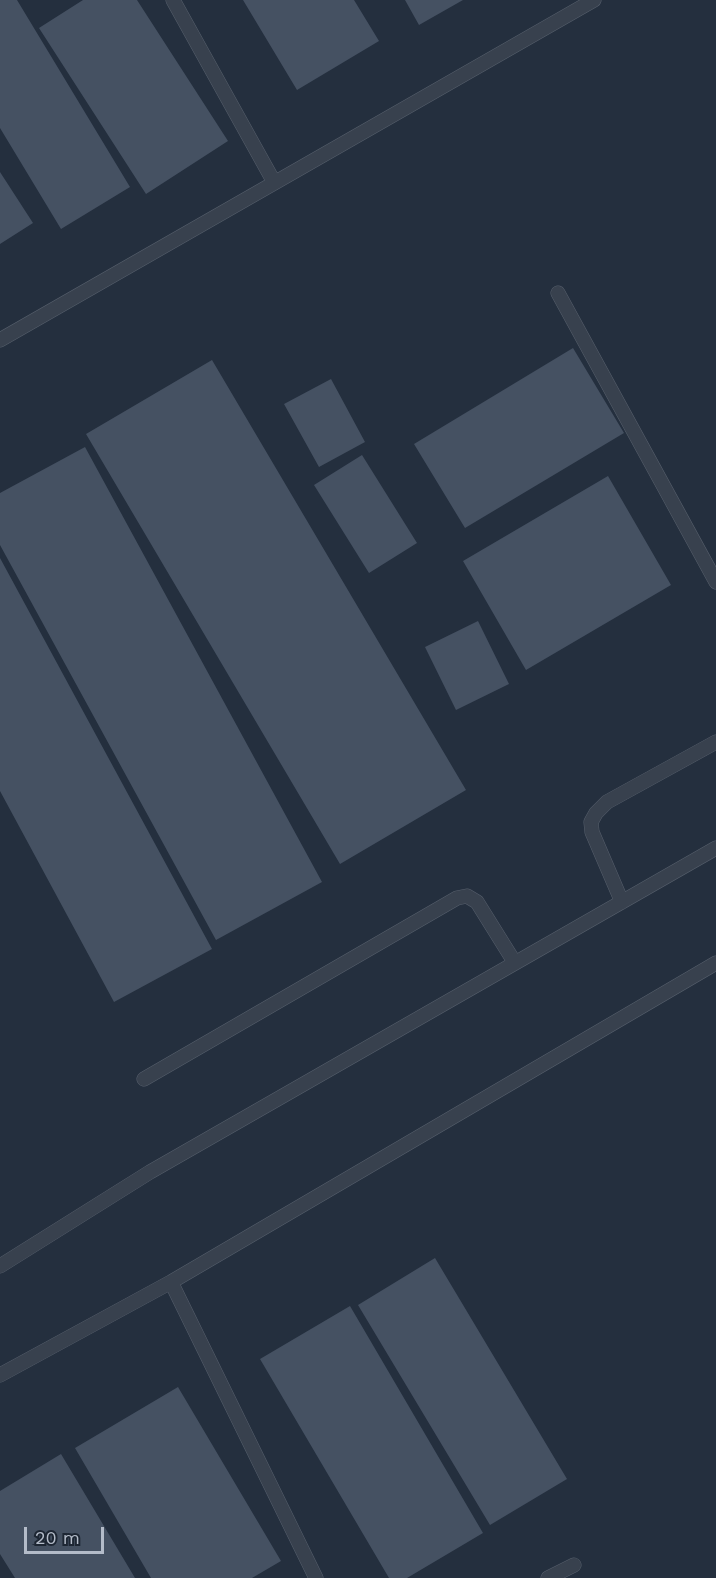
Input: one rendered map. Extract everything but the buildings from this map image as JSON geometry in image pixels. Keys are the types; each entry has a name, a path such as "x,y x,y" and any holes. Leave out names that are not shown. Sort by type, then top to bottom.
{"lane":[{"path":"173,0 274,182"},
{"path":"0,340 594,0"},
{"path":"558,293 716,582"},
{"path":"622,902 592,832 591,822 596,813 608,802 716,742"},
{"path":"0,1266 150,1172 716,848"},
{"path":"144,1080 457,898 467,896 477,902 515,963"},
{"path":"0,1375 171,1282 716,963"},
{"path":"171,1282 316,1578"},
{"path":"548,1578 574,1565"}]}
